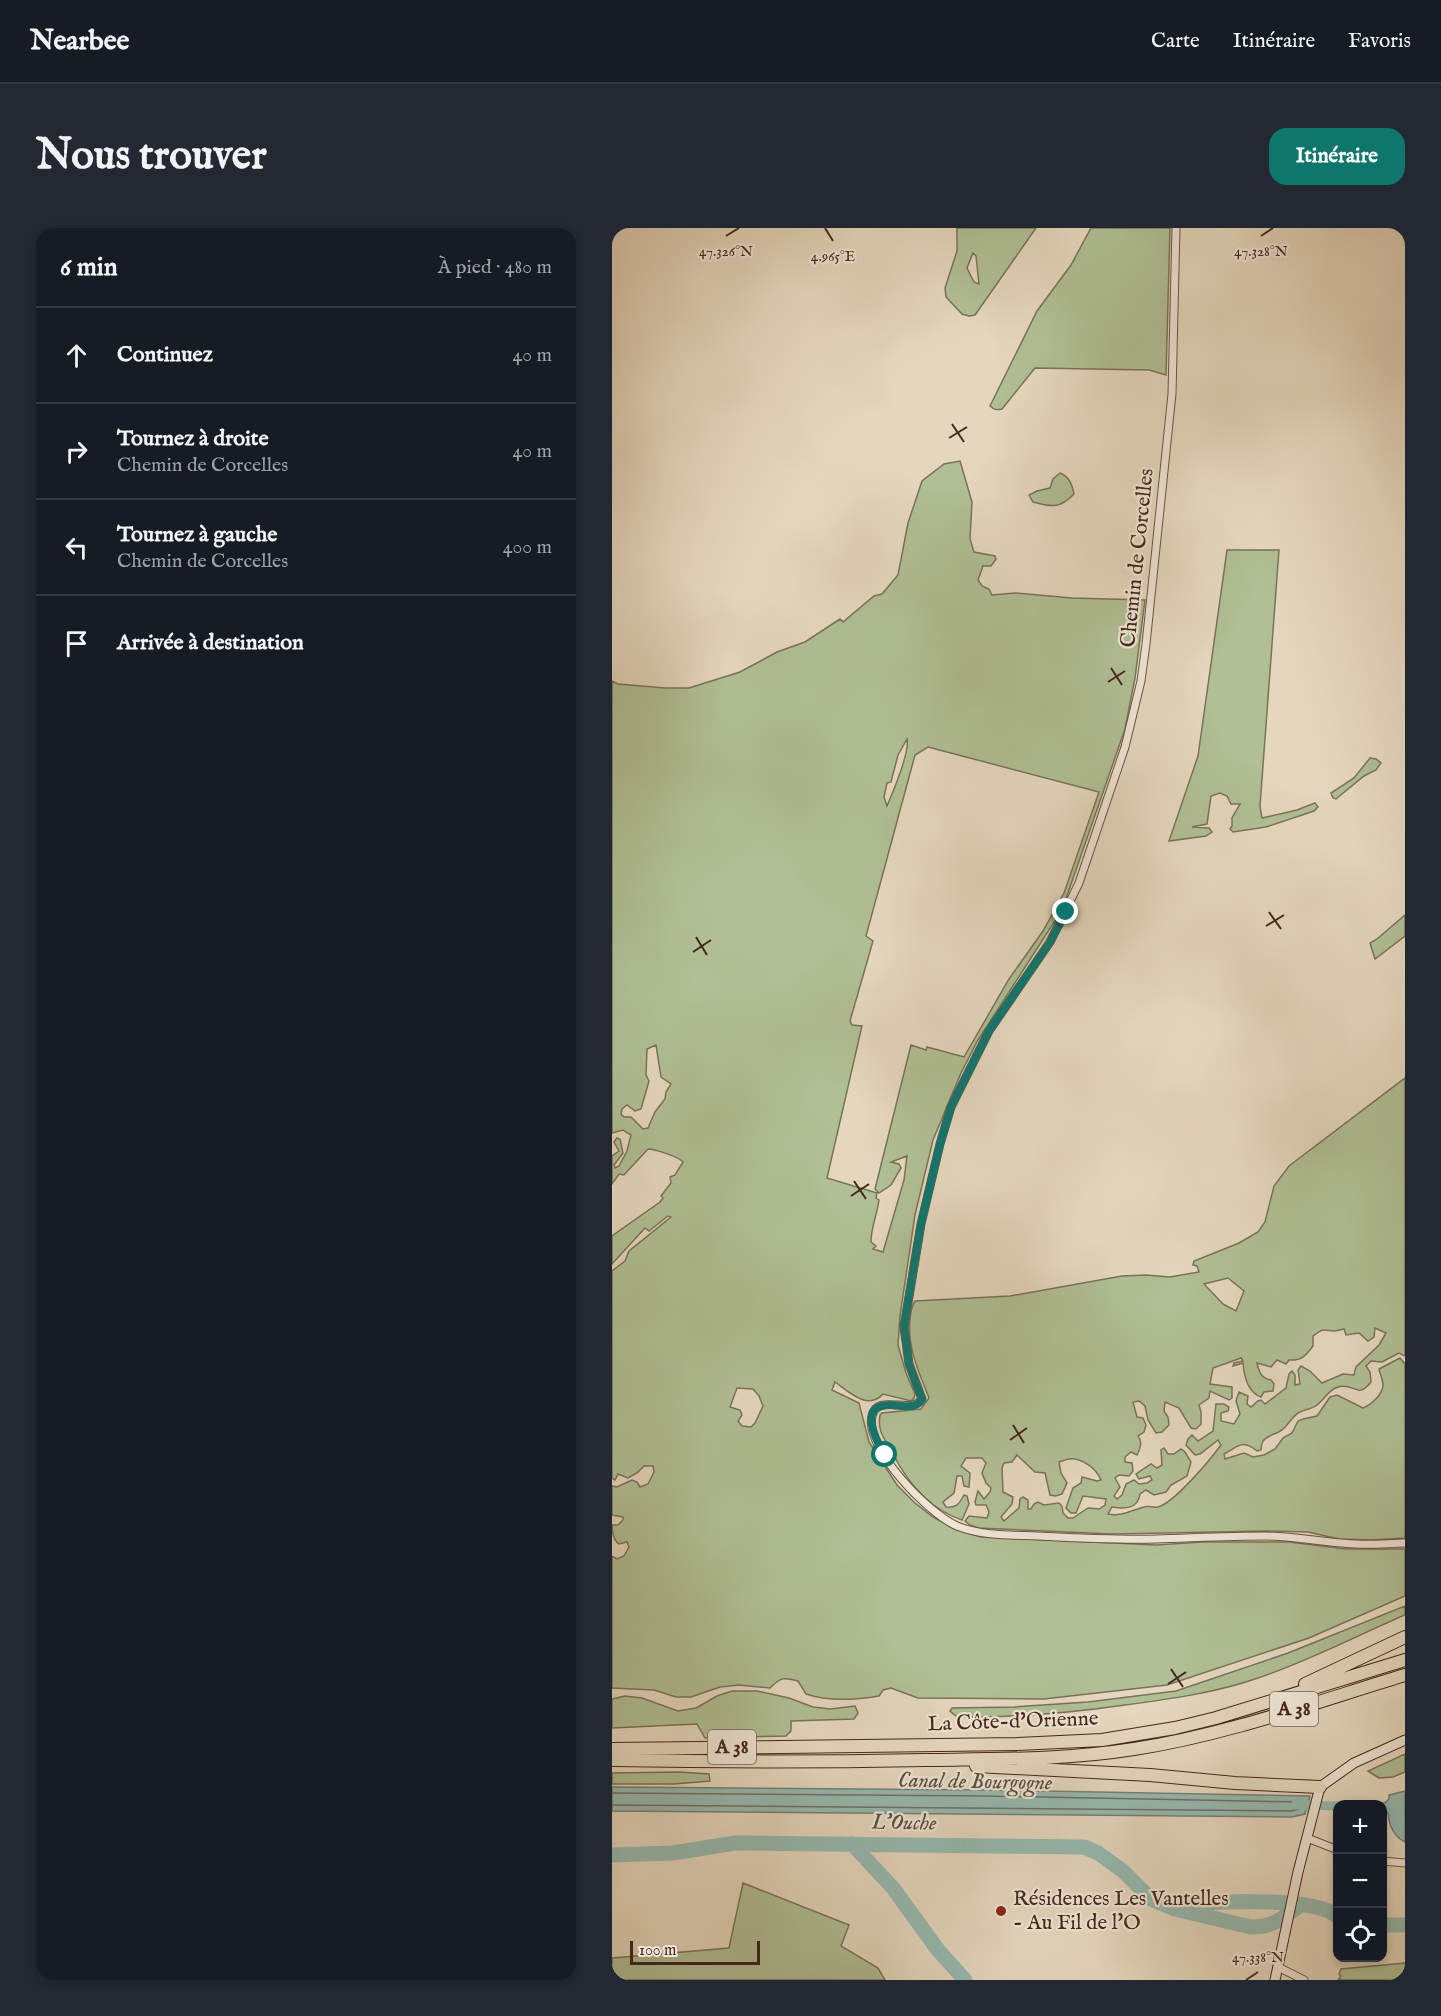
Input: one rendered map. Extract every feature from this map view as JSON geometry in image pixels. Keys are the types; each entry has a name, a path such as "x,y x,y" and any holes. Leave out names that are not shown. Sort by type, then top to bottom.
{"highway":[{"path":"1254,1707 1405,1638"},
{"name":"La Côte-d'Orienne","path":"612,1749 1074,1743 1165,1730 1254,1707 1405,1660"},
{"name":"La Côte-d'Orienne","path":"612,1760 894,1761 1078,1756 1133,1749 1216,1732 1405,1675"},
{"path":"894,1761 1150,1775 1319,1791"}],"main road":[{"path":"1275,1980 1293,1894 1319,1791 1354,1763 1405,1740"}],"street":[{"name":"Chemin de Corcelles","path":"1176,228 1172,394 1146,644 1134,712 1125,747 1096,834 1066,912 1050,942 989,1031 951,1107 930,1182 904,1326 909,1364 922,1399 919,1404 913,1406 883,1405 874,1411 871,1427 878,1443 908,1489 935,1513 957,1526 978,1531 1062,1537 1155,1539 1266,1536 1353,1544 1405,1543"},
{"path":"1307,1838 1333,1848"},
{"path":"1387,1861 1405,1863"},
{"path":"1278,1967 1304,1980"}],"green space":[{"path":"957,228 1036,228 975,315 962,314 946,297 945,288 957,251","holes":["973,253 976,256 979,284 974,282 967,268"]},
{"path":"1091,228 1170,228 1166,375 1149,370 1035,368 1002,409 993,408 990,406 1037,311 1071,265"},
{"path":"960,461 972,502 970,539 974,552 995,556 996,559 991,566 983,566 978,580 982,586 989,589 992,595 1015,593 1072,598 1145,600 1135,678 1125,729 1062,910 978,1040 961,1073 933,1140 915,1215 900,1316 898,1345 915,1394 914,1398 911,1401 883,1394 871,1401 865,1400 852,1395 835,1382 832,1390 859,1403 869,1442 897,1485 933,1517 955,1529 981,1537 1156,1545 1203,1542 1289,1542 1346,1549 1405,1549 1405,1596 1309,1638 1167,1685 1044,1699 918,1698 891,1688 883,1690 879,1696 833,1699 806,1694 798,1681 785,1679 770,1688 739,1685 720,1687 691,1697 676,1697 654,1690 612,1688 612,1556 617,1559 624,1556 629,1547 627,1542 619,1544 613,1536 612,1525 618,1525 623,1517 612,1515 612,1486 617,1487 632,1480 640,1487 648,1484 654,1472 653,1466 644,1466 628,1478 618,1474 615,1480 612,1478 612,1271 625,1261 629,1251 671,1217 668,1216 649,1231 645,1228 612,1264 612,1236 660,1202 663,1198 661,1196 671,1183 670,1177 675,1175 683,1162 667,1154 648,1149 624,1175 619,1174 612,1184 612,1156 619,1151 614,1142 617,1138 620,1139 623,1153 614,1165 615,1168 619,1166 627,1151 631,1135 623,1130 612,1133 612,681 618,684 689,688 740,672 777,652 805,642 840,619 843,622 874,596 882,594 898,575 908,523 922,481 944,464","holes":["907,739 904,762 887,806 884,797 887,783 891,782 898,755","928,747 1099,792 1064,893 1043,931 1009,979 964,1057 911,1045 875,1189 879,1193 891,1185 901,1168 899,1164 891,1162 907,1156 904,1180 883,1252 873,1249 876,1246 871,1242 879,1200 876,1198 877,1193 827,1178 862,1026 852,1025 850,1021 873,941 866,936 915,755","656,1045 661,1077 671,1084 648,1128 643,1129 631,1117 624,1117 621,1114 622,1109 627,1105 635,1111 641,1109 649,1081 646,1075 647,1049","737,1388 753,1389 763,1406 751,1427 742,1426 738,1421 742,1415 740,1410 730,1407"]},
{"path":"1060,473 1068,479 1074,494 1055,506 1033,502 1029,495 1050,488 1053,479"},
{"path":"1227,550 1279,550 1260,806 1262,818 1297,810 1315,803 1318,807 1314,811 1266,827 1233,832 1230,829 1232,818 1240,804 1231,804 1227,796 1220,793 1211,796 1207,824 1192,827 1209,828 1212,832 1206,836 1169,841 1198,756"},
{"path":"1370,758 1381,763 1376,770 1364,776 1336,799 1333,798 1331,793 1354,778"},
{"path":"1405,915 1405,936 1375,959 1370,943"},
{"path":"1405,1078 1405,1356 1399,1353 1382,1362 1371,1361 1366,1366 1370,1372 1371,1382 1362,1390 1343,1386 1335,1388 1317,1405 1298,1413 1281,1431 1265,1439 1261,1450 1257,1451 1248,1445 1240,1445 1224,1454 1225,1459 1244,1453 1253,1457 1264,1455 1275,1449 1283,1438 1292,1433 1298,1421 1317,1416 1330,1397 1337,1395 1363,1408 1366,1407 1381,1392 1383,1381 1379,1369 1400,1358 1405,1364 1405,1538 1339,1539 1308,1532 1266,1531 1112,1534 979,1528 965,1521 969,1516 987,1518 989,1512 986,1505 976,1505 975,1502 978,1491 984,1499 991,1488 982,1473 986,1463 982,1458 966,1458 961,1466 970,1473 969,1487 964,1486 962,1476 957,1476 954,1493 943,1502 946,1507 953,1507 964,1495 967,1496 969,1504 962,1520 939,1509 913,1485 885,1440 879,1421 882,1413 921,1409 929,1398 910,1340 910,1319 915,1301 1010,1296 1122,1276 1170,1277 1199,1272 1197,1266 1193,1265 1194,1261 1239,1243 1258,1232 1265,1222 1274,1186 1289,1166","holes":["1228,1278 1244,1291 1236,1311 1223,1304 1204,1284","1375,1328 1386,1333 1379,1345 1356,1367 1354,1375 1343,1374 1322,1383 1301,1366 1298,1370 1300,1384 1295,1385 1295,1375 1292,1371 1289,1374 1286,1388 1265,1404 1261,1400 1251,1407 1247,1404 1248,1396 1239,1392 1236,1401 1240,1414 1234,1424 1221,1421 1221,1413 1228,1411 1229,1407 1216,1404 1213,1431 1198,1441 1192,1435 1186,1445 1195,1455 1200,1454 1218,1440 1221,1445 1191,1480 1173,1498 1158,1507 1146,1506 1122,1514 1108,1514 1112,1507 1126,1508 1134,1505 1140,1494 1146,1490 1154,1495 1166,1492 1171,1485 1187,1476 1191,1462 1181,1449 1174,1454 1168,1454 1164,1448 1161,1450 1162,1465 1157,1468 1151,1464 1136,1474 1139,1479 1150,1476 1152,1480 1139,1484 1134,1480 1126,1484 1122,1495 1117,1499 1114,1496 1120,1487 1115,1478 1119,1475 1129,1476 1133,1471 1132,1463 1125,1462 1125,1457 1131,1452 1137,1455 1141,1443 1138,1436 1144,1432 1146,1425 1143,1418 1137,1417 1133,1402 1139,1401 1145,1406 1148,1420 1156,1433 1162,1432 1169,1425 1164,1411 1165,1402 1179,1408 1191,1428 1196,1429 1201,1424 1199,1405 1209,1398 1210,1391 1229,1400 1232,1398 1232,1387 1210,1384 1213,1368 1241,1358 1243,1361 1234,1363 1233,1366 1243,1363 1249,1387 1261,1397 1264,1392 1273,1391 1274,1384 1261,1374 1257,1363 1271,1367 1277,1360 1286,1364 1289,1360 1306,1355 1313,1346 1313,1336 1322,1330 1344,1329 1346,1335 1359,1333 1368,1341 1374,1337","1017,1455 1035,1472 1045,1473 1050,1495 1056,1496 1062,1494 1067,1483 1061,1473 1059,1462 1067,1459 1083,1462 1096,1472 1101,1480 1082,1477 1081,1483 1073,1488 1066,1508 1071,1513 1076,1513 1083,1496 1106,1499 1105,1505 1099,1509 1088,1508 1073,1518 1068,1518 1059,1503 1044,1505 1038,1502 1028,1509 1028,1500 1023,1497 1020,1499 1019,1508 1004,1521 1001,1517 1012,1504 1013,1497 1003,1492 1002,1468 1004,1463 1012,1462"]},
{"path":"1405,1606 1405,1615 1314,1656 1258,1678 1209,1692 1142,1703 1041,1714 957,1717 950,1711 952,1708 1088,1702 1176,1691 1288,1653"},
{"path":"732,1691 757,1691 789,1698 813,1707 830,1709 855,1706 858,1713 854,1719 791,1721 791,1731 786,1736 705,1738 697,1724 612,1728 612,1699 625,1696 642,1698 678,1711 696,1708 717,1696"},
{"path":"1405,1754 1405,1772 1393,1777 1379,1778 1368,1771"},
{"path":"612,1773 709,1774 710,1781 674,1784 612,1784"},
{"path":"743,1883 849,1925 841,1946 878,1968 885,1980 612,1980 612,1958 729,1948"},
{"path":"1405,1963 1405,1980 1338,1980 1341,1976 1339,1974 1341,1969"}],"water":[{"path":"612,1787 1310,1796 1305,1814 1292,1817 612,1811"},
{"path":"1405,1791 1405,1842 1397,1837 1389,1822 1387,1801 1389,1795"},
{"path":"1324,1803 1333,1803 1333,1809 1325,1809"}],"waterway":[{"name":"Canal de Bourgogne","path":"1295,1805 1333,1806"},
{"name":"L'Ouche","path":"612,1855 673,1853 735,1843 1084,1847 1098,1853 1123,1871 1151,1899 1175,1909 1207,1903 1273,1902 1312,1906 1333,1914"},
{"path":"852,1844 893,1888 938,1950 965,1980"},
{"name":"L'Ouche","path":"1179,1910 1258,1927 1276,1921 1299,1906"},
{"name":"L'Ouche","path":"1387,1925 1405,1925"}],"place":[{"name":"Résidences Les Vantelles - Au Fil de l'O","path":"1001,1911"}],"route":[{"path":"885,1455 871,1427 874,1411 883,1405 913,1406 919,1404 922,1399 909,1364 904,1326 930,1182 951,1107 989,1031 1050,942 1066,912"}]}
